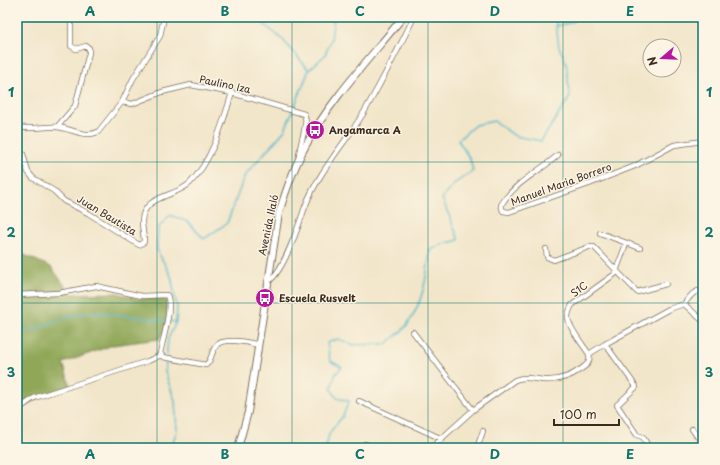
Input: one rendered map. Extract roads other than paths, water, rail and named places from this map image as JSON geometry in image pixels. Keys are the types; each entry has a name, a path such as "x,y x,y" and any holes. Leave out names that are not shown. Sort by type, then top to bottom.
{"main road":[{"name":"Avenida Ilaló","path":"238,448 248,412 267,282 279,213 299,159 324,116 403,17"}],"street":[{"path":"57,127 74,106 89,53 89,48 86,46 76,49 71,46 71,17"},
{"path":"17,127 28,129 57,127 86,135 98,132 122,102 133,79 160,36 164,17"},
{"path":"267,282 275,276 287,253 320,175 366,108 414,17"},
{"name":"Paulino Iza","path":"122,102 132,104 162,92 191,86 232,93 304,114 307,122 298,149 299,159"},
{"name":"Juan Bautista","path":"17,151 23,154 28,172 33,178 48,187 64,201 139,245 142,245 144,242 142,220 144,213 158,198 177,191 190,184 207,160 219,133 232,93"},
{"name":"Manuel Maria Borrero","path":"558,155 545,166 518,183 508,193 501,204 503,211 509,212 590,184 635,166 674,145 703,141"},
{"path":"600,233 640,248"},
{"path":"617,272 626,244"},
{"path":"546,249 547,257 554,260 590,247 594,247 637,292 666,284"},
{"name":"S1C","path":"589,354 570,325 568,318 569,311 572,305 617,272"},
{"path":"17,295 59,293 96,286 142,296 167,295 169,299 162,356"},
{"path":"431,448 440,438 473,410 515,380 521,378 557,380 571,375 587,366 590,358 589,354 668,309 684,304 698,290 703,291"},
{"path":"684,304 703,321"},
{"path":"413,332 473,410"},
{"path":"17,410 34,398 162,356 206,365 210,361 215,347 220,342 237,341 258,345"},
{"path":"605,344 636,387 617,406 637,435 643,437 649,448"},
{"path":"359,401 440,438"},
{"path":"692,429 703,445"},
{"path":"477,448 483,431"},
{"path":"365,444 373,448"}],"waterway":[{"path":"255,17 283,40 309,70"},
{"path":"171,448 177,430 175,401 165,372 168,339 176,322 177,307 171,276 157,250 158,228 170,215 188,222 204,239 227,223 245,175 285,130 309,70 325,55 331,40 334,17"},
{"path":"325,448 330,432 343,416 349,401 337,398 331,389 335,375 342,367 330,361 327,343 338,339 354,345 386,344 405,328 417,308 426,279 430,250 443,244 459,240 442,198 455,183 473,171 470,159 458,140 475,125 494,121 515,136 541,141 570,97 566,62 559,47 555,17"},
{"path":"557,26 572,22 580,17"},
{"path":"17,332 30,331 71,316 96,312 176,322"}],"place":[{"name":"Angamarca A","path":"315,130"},
{"name":"Escuela Rusvelt","path":"265,298"}]}
